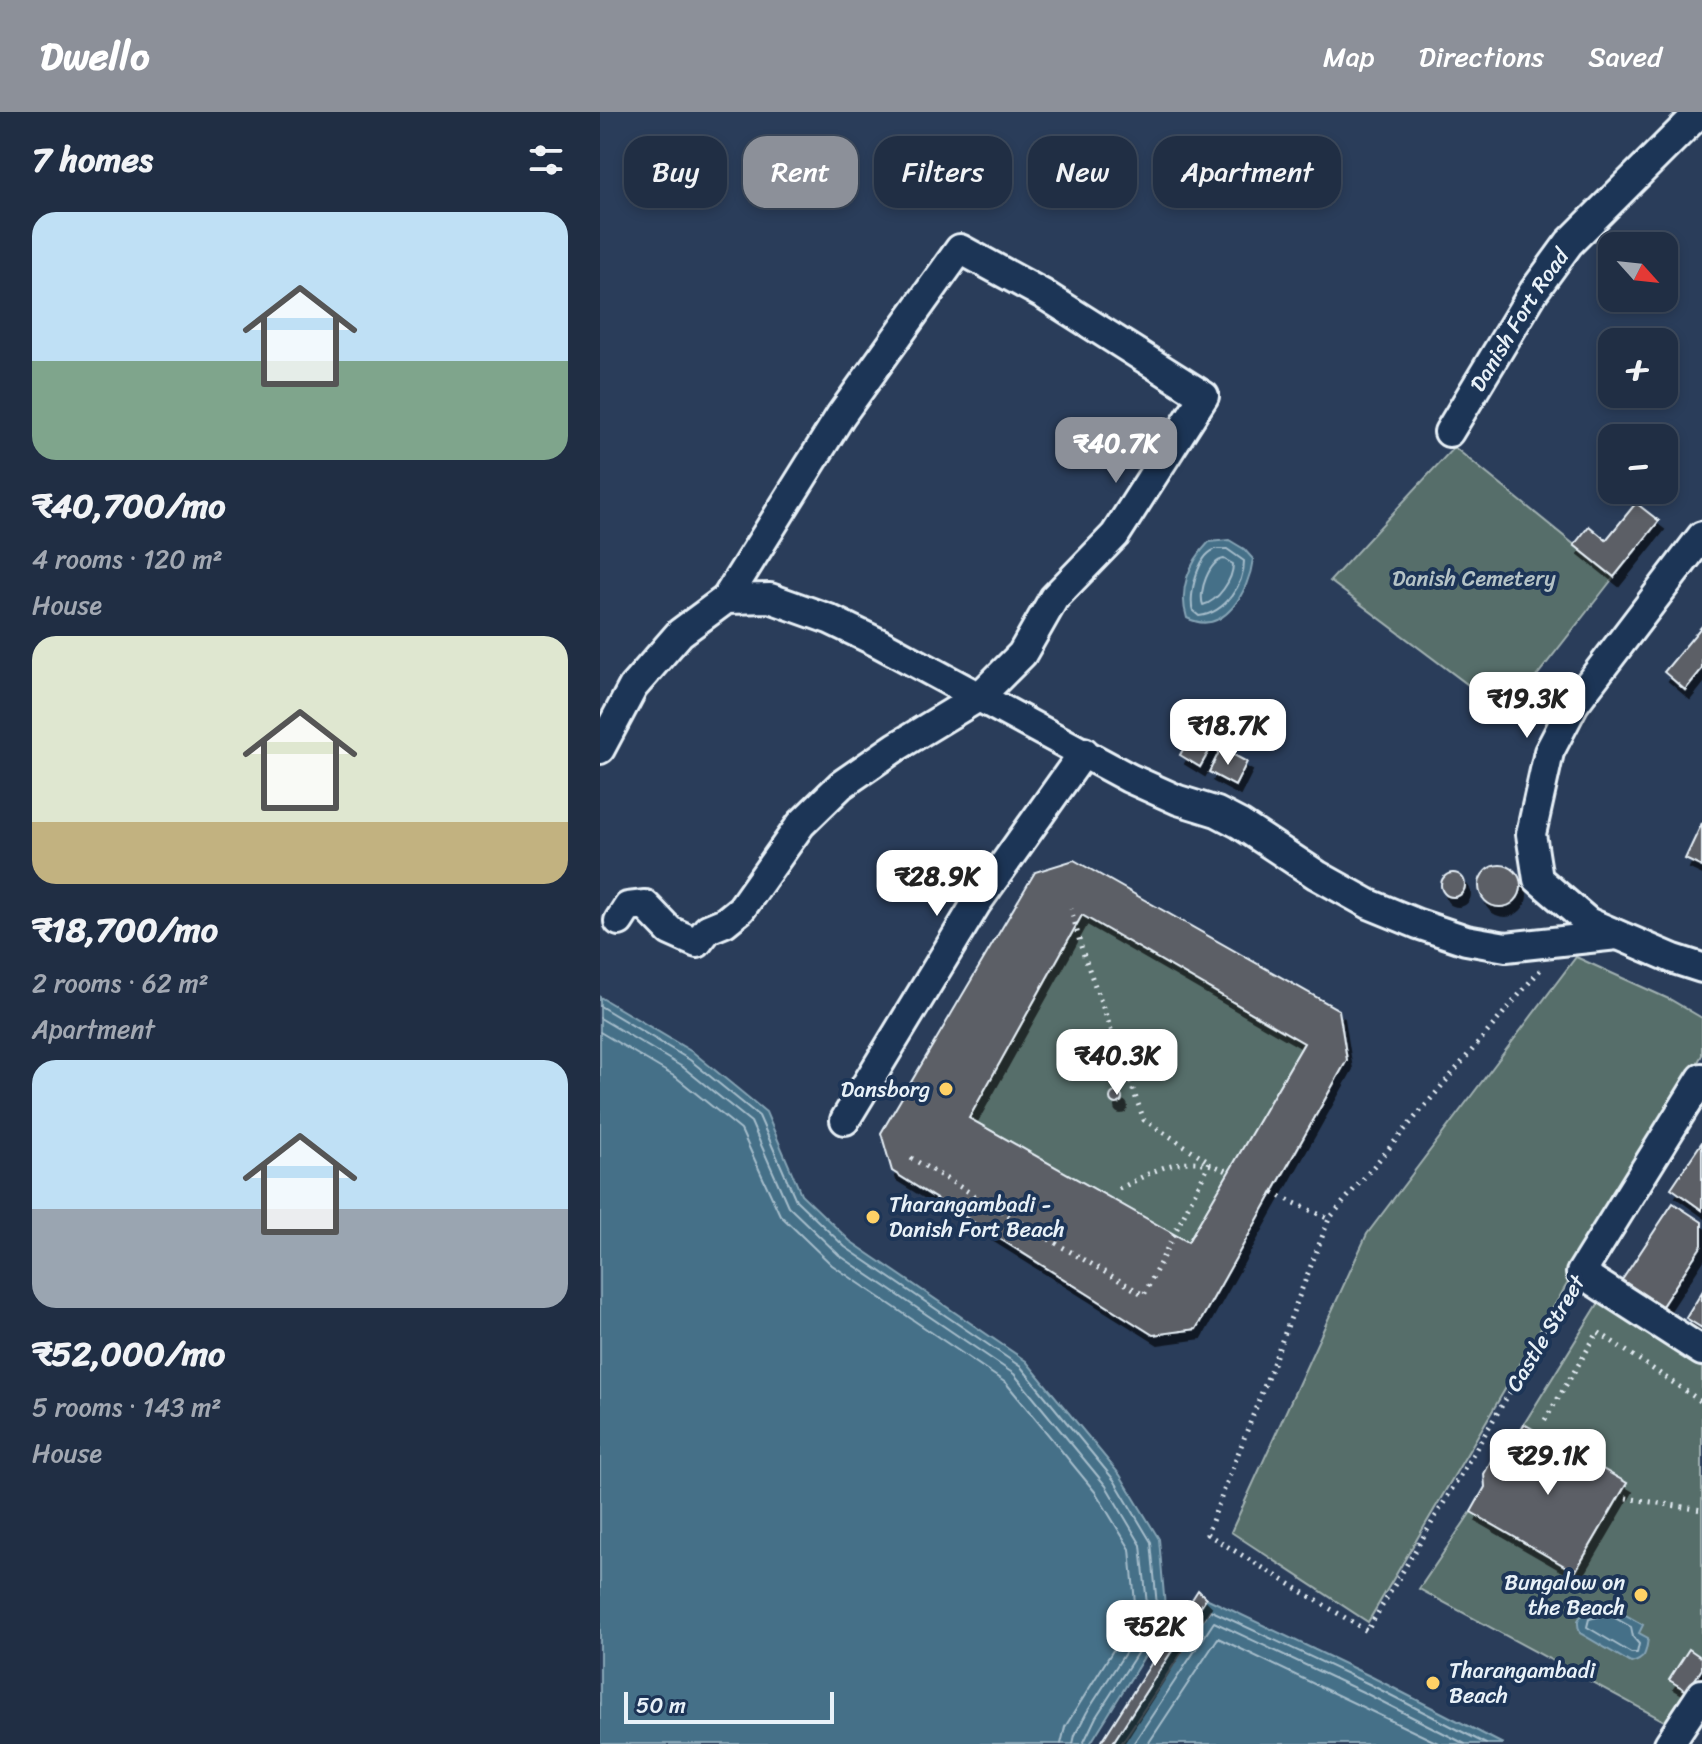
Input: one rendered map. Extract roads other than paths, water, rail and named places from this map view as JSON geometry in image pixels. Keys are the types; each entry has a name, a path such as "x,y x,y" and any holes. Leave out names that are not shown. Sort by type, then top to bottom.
{"street":[{"name":"Danish Fort Road","path":"1449,432 1534,291 1569,243 1700,112"},
{"path":"600,749 633,687 680,633 726,599 841,415 960,249 1043,294 1204,396 1115,535 1054,598 1022,654 980,696 841,785 801,824 741,909 725,922 708,929 697,943 670,931 645,905 628,907 619,921"},
{"path":"1702,536 1574,704 1549,752 1531,834 1538,879 1588,922 1702,968"},
{"path":"726,599 770,598 829,619 980,696 1129,778 1229,818 1356,896 1418,924 1466,940 1506,947 1617,935"},
{"path":"845,1120 976,904 1084,752"},
{"name":"Castle Street","path":"1702,1078 1581,1273 1702,1351"},
{"path":"1669,1744 1702,1694"}],"water":[{"path":"1229,540 1253,559 1240,597 1223,616 1212,621 1200,622 1187,618 1184,597 1191,568 1209,542"},
{"path":"600,997 694,1053 766,1112 801,1194 850,1241 1026,1361 1120,1475 1159,1539 1165,1607 1152,1644 1090,1744 600,1744"},
{"path":"1206,1598 1372,1677 1503,1744 1112,1744"},
{"path":"1603,1602 1643,1625 1639,1633 1648,1638 1646,1651 1640,1660 1631,1663 1580,1633 1579,1619 1592,1605 1599,1608"}],"place":[{"name":"Dansborg","path":"946,1089"},
{"name":"Tharangambadi - Danish Fort Beach","path":"873,1217"},
{"name":"Bungalow on the Beach","path":"1641,1595"},
{"name":"Tharangambadi Beach","path":"1433,1683"}],"park label":[{"name":"Danish Cemetery","path":"1474,578"}]}
